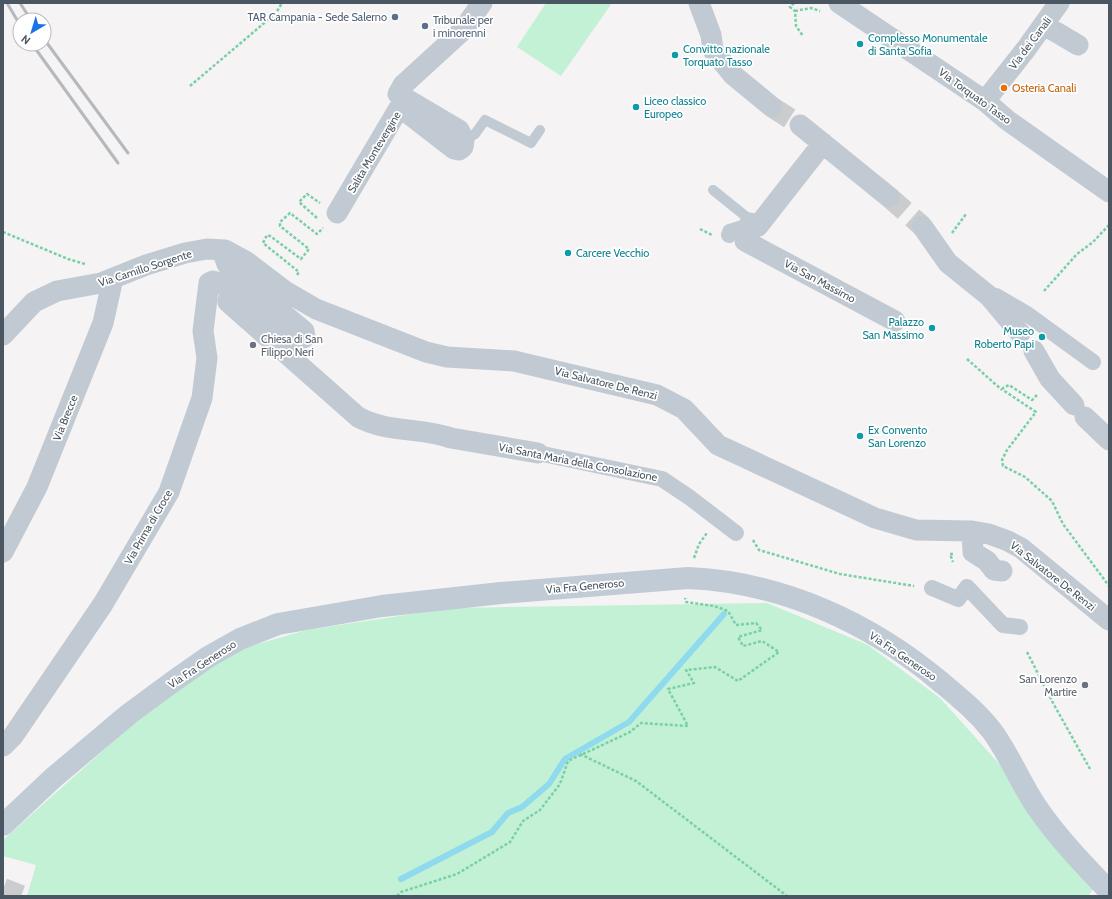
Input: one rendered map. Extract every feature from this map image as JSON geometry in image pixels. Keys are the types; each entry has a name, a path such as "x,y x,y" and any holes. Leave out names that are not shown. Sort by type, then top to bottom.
{"main road":[{"name":"Via Fra Generoso","path":"5,823 82,753 129,714 171,683 208,657 240,639 278,624 382,606 501,592 704,578 770,590 830,611 882,639 922,666 970,706 992,732 1036,805 1062,841 1109,891"}],"street":[{"path":"459,145 459,130 398,94 403,85 462,31 482,3"},
{"path":"699,3 711,35 713,50 733,75 772,107"},
{"name":"Via dei Canali","path":"985,101 1044,25 1059,3"},
{"name":"Via Torquato Tasso","path":"831,8 985,101 1007,120 1109,192"},
{"path":"1044,25 1078,45"},
{"name":"Salita Montevergine","path":"326,218 399,108 459,145"},
{"path":"800,125 889,197"},
{"path":"745,232 823,143"},
{"path":"922,226 948,264 989,296 1020,332"},
{"name":"Via San Massimo","path":"745,232 895,321"},
{"name":"Via Camillo Sorgente","path":"3,335 34,302 57,291 107,280 185,253 207,249 228,251 247,262 285,291 316,309 332,316"},
{"path":"222,250 227,264 234,273 304,330 305,337 299,340 296,339 234,294"},
{"name":"Via Brecce","path":"3,552 37,487 103,323 107,280"},
{"name":"Via Prima di Croce","path":"3,746 17,729 103,604 169,492 202,398 207,358 203,331 209,283 213,281 221,284 229,288 234,294"},
{"name":"Via Santa Maria della Consolazione","path":"234,294 228,300 231,306 358,417 380,427 438,434 662,479 689,497 736,533"},
{"path":"989,296 996,296 1027,314 1093,362"},
{"name":"Via Salvatore De Renzi","path":"332,316 426,352 447,357 514,361 657,395 684,409 718,445 875,518 916,530 972,531 989,534 1008,541 1020,548 1109,620"},
{"path":"1034,350 1050,380 1109,440"},
{"path":"379,436 444,446 447,444 449,437"},
{"path":"972,531 973,552 987,561 994,570 1002,571"},
{"path":"932,588 958,599 967,587 1003,626 1020,627"}],"lane":[{"path":"459,145 475,134 484,120 532,143 540,130"},
{"path":"713,190 745,232"}],"path":[{"path":"190,86 276,13 282,3"},
{"path":"794,3 790,7 795,11 796,26 803,36"},
{"path":"795,11 811,8 831,8"},
{"path":"285,291 299,273 263,243 263,240 267,235 270,236 302,259 309,249 280,226 280,222 290,213 317,234 324,226 326,218 334,214 306,194 299,203 326,218"},
{"path":"1044,291 1077,254 1093,242 1109,225"},
{"path":"3,232 68,259 86,264 107,280"},
{"path":"967,358 1003,390 1036,412 1007,450 1002,460 1003,466 1025,477 1052,501 1064,524 1109,586"},
{"path":"1003,390 1004,386 1009,385 1032,400 1050,380"},
{"path":"736,533 744,542 746,531 760,550 840,574 932,588"},
{"path":"397,896 401,892 457,874 510,842 523,821 540,810 560,784 568,760 630,732 641,723 688,726 668,689 694,683 686,670 714,667 738,681 779,652 762,641 743,646 738,636 762,630 756,623 736,625 728,611 714,606 686,602 685,597"},
{"path":"1026,652 1090,769"},
{"path":"580,754 636,781 787,896"}],"green space":[{"path":"546,3 612,3 561,76 517,47"},
{"path":"767,603 868,645 940,698 1001,766 1096,886 1088,896 27,896 36,865 3,856 3,840 135,722 233,651 307,630 452,608"}],"waterway":[{"path":"401,879 492,832 508,813 522,807 549,784 565,759 629,722 724,614"}],"tunnel":[{"path":"772,107 800,125"},
{"path":"889,197 922,226"},
{"path":"3,889 21,896"}],"railway":[{"path":"7,3 12,12"},
{"path":"20,3 26,12"},
{"path":"52,50 128,153"},
{"path":"38,52 118,163"}],"place":[{"name":"TAR Campania - Sede Salerno","path":"395,17"},
{"name":"Tribunale per i minorenni","path":"425,26"},
{"name":"Complesso Monumentale di Santa Sofia","path":"860,44"},
{"name":"Convitto nazionale Torquato Tasso","path":"675,55"},
{"name":"Osteria Canali","path":"1004,88"},
{"name":"Liceo classico Europeo","path":"636,107"},
{"name":"Carcere Vecchio","path":"568,253"},
{"name":"Palazzo San Massimo","path":"932,328"},
{"name":"Museo Roberto Papi","path":"1042,337"},
{"name":"Chiesa di San Filippo Neri","path":"253,345"},
{"name":"Ex Convento San Lorenzo","path":"860,436"},
{"name":"San Lorenzo Martire","path":"1085,685"}]}
